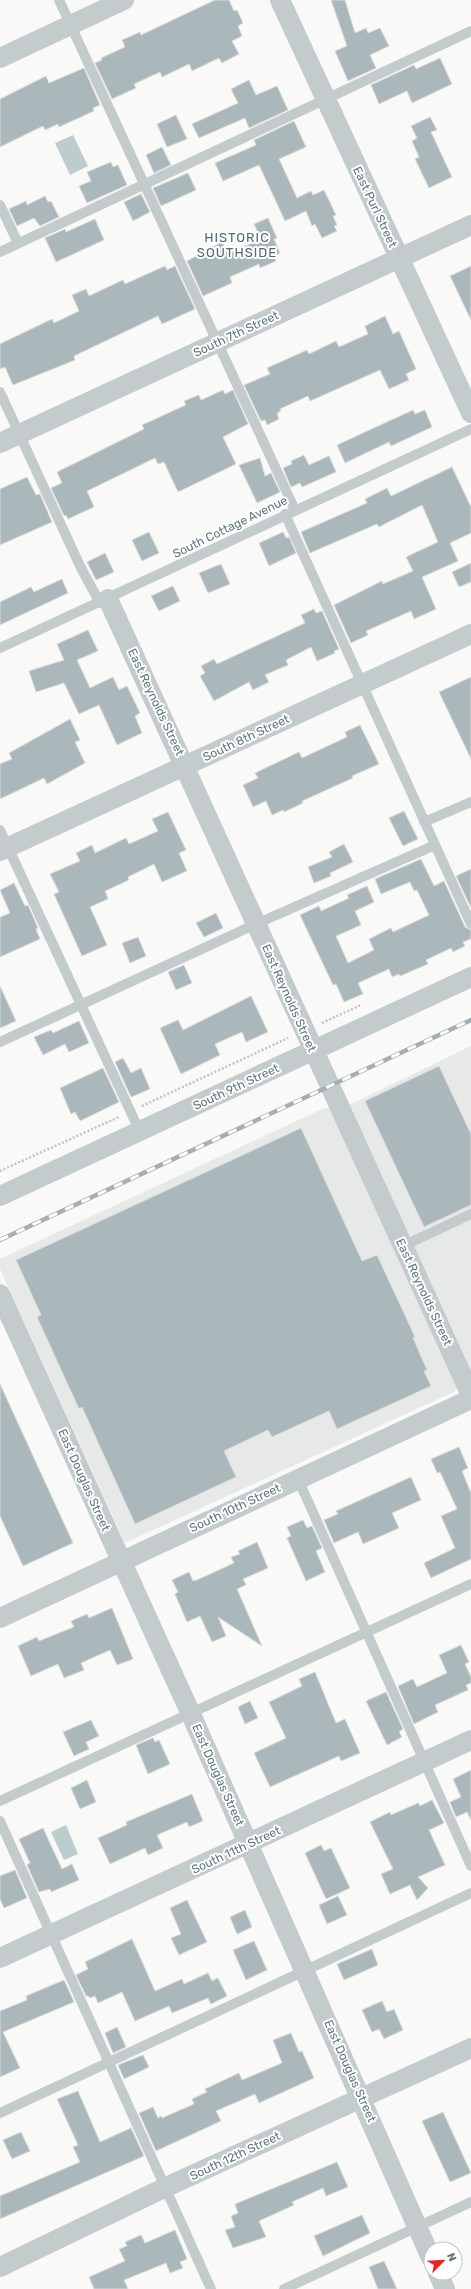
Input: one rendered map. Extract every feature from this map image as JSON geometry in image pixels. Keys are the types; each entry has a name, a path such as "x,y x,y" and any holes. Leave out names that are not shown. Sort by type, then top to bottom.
{"street":[{"path":"0,58 124,0"},
{"name":"East Purl Street","path":"280,0 471,413"},
{"name":"South 7th Street","path":"0,443 471,225"},
{"name":"East Reynolds Street","path":"104,601 186,766 304,1031 471,1395"},
{"name":"South 8th Street","path":"3,843 186,766 471,634"},
{"name":"South 9th Street","path":"0,1196 471,977"},
{"name":"East Douglas Street","path":"0,1294 120,1562 190,1712 249,1844 423,2241"},
{"name":"South 10th Street","path":"0,1618 471,1399"},
{"name":"South 11th Street","path":"0,1958 471,1740"},
{"name":"South 12th Street","path":"0,2267 164,2188 471,2048"}],"lane":[{"path":"58,0 295,510"},
{"path":"0,252 471,31"},
{"path":"0,205 18,243"},
{"path":"0,392 80,566 104,601"},
{"name":"South Cottage Avenue","path":"0,648 104,601 285,514 471,429"},
{"path":"285,514 471,924"},
{"path":"424,822 471,802"},
{"path":"3,843 140,1132"},
{"path":"0,1042 256,924 435,845"},
{"path":"403,1246 471,1214"},
{"path":"298,1479 471,1866"},
{"path":"0,1801 190,1712 471,1584"},
{"path":"0,1821 107,2062 211,2289"},
{"path":"0,2113 471,1893"},
{"path":"284,2289 471,2202"}],"path":[{"path":"0,1172 362,1005"}],"shaded area":[{"path":"73,135 88,166 70,175 55,143"},
{"path":"471,1046 471,1384 125,1543 0,1269 0,1259 322,1109 349,1105"},
{"path":"66,1825 78,1854 64,1860 51,1832"}],"building":[{"path":"215,0 229,0 234,11 237,10 243,23 238,26 242,36 232,41 239,54 222,63 219,58 192,71 189,64 162,77 160,72 134,84 136,88 112,99 95,63 102,60 101,58 125,47 122,40 140,32 141,35"},
{"path":"331,0 345,0 355,33 366,28 368,33 380,28 389,46 370,55 376,68 348,81 335,51 347,46"},
{"path":"440,58 452,84 412,103 407,91 379,104 371,85 414,65 416,69"},
{"path":"84,68 100,105 93,108 94,111 59,127 58,124 45,130 43,126 0,147 0,99 46,76 49,83"},
{"path":"249,80 256,95 277,86 288,110 249,128 245,118 199,138 192,124 238,103 231,89"},
{"path":"176,115 187,139 167,147 157,124"},
{"path":"430,117 437,130 431,132 452,177 429,188 415,159 419,157 412,141 417,138 411,126"},
{"path":"294,121 306,147 279,159 297,198 311,191 313,195 324,190 336,215 333,216 337,225 334,226 337,231 322,238 315,224 312,226 306,211 285,221 259,165 223,181 215,163 256,145 254,140"},
{"path":"162,147 171,165 154,173 146,155"},
{"path":"111,162 113,167 118,165 127,185 87,203 79,186 91,181 87,172"},
{"path":"188,173 196,190 161,206 153,188"},
{"path":"141,194 150,212 133,221 124,202"},
{"path":"45,196 48,202 51,201 59,217 40,226 34,218 17,226 9,209 26,201 27,205"},
{"path":"268,218 277,238 274,239 280,253 274,256 276,261 260,268 259,264 230,277 232,283 203,296 187,261 222,242 228,254 261,239 254,224"},
{"path":"95,219 104,240 56,262 45,238 65,229 66,232"},
{"path":"165,266 167,270 175,266 195,309 162,324 158,316 74,356 75,360 13,385 5,367 0,369 0,344 52,319 54,323 79,311 72,295 86,289 89,296 123,280 125,284"},
{"path":"471,266 471,320 450,276"},
{"path":"385,316 393,334 399,331 416,369 406,374 409,380 389,389 380,370 310,401 308,396 280,409 281,411 277,413 279,419 267,425 265,420 261,421 244,385 270,374 267,368 307,350 309,354 336,341 339,347 368,334 365,326"},
{"path":"223,390 225,394 233,390 248,424 223,437 236,464 178,492 164,462 158,464 155,458 87,491 94,507 68,519 66,515 64,516 51,488 62,483 57,472 144,429 142,425 186,405 184,401 199,395 201,400"},
{"path":"413,410 415,414 425,410 432,427 391,446 389,442 345,463 337,445"},
{"path":"304,455 309,465 329,456 336,472 302,487 300,483 291,487 283,468 292,464 291,461"},
{"path":"260,458 265,476 271,473 280,492 257,503 239,465"},
{"path":"452,467 471,507 471,533 450,543 458,561 422,577 436,609 414,619 411,611 366,631 368,635 351,643 334,605 382,581 383,584 413,571 406,557 438,542 422,505 379,527 377,524 310,553 301,532 367,503 365,499 387,488 391,496"},
{"path":"27,477 36,495 40,494 52,522 0,545 0,489"},
{"path":"149,532 159,553 142,561 132,540"},
{"path":"283,532 286,538 289,537 296,553 269,566 259,543"},
{"path":"105,553 114,572 96,580 87,562"},
{"path":"471,563 471,582 459,587 452,572"},
{"path":"221,564 230,584 208,593 199,573"},
{"path":"62,579 68,593 0,625 0,602 31,587 34,592"},
{"path":"173,586 180,601 159,611 151,596"},
{"path":"314,609 316,613 322,611 339,649 334,651 335,653 317,661 311,647 286,660 288,665 265,675 269,682 253,690 249,682 214,701 200,676 205,673 201,666 214,659 217,664 305,623 301,615"},
{"path":"88,630 98,651 77,660 90,688 113,677 119,690 127,686 140,713 135,716 142,733 117,745 99,705 79,714 64,683 36,692 29,671 64,660 57,644"},
{"path":"471,677 471,759 439,692"},
{"path":"70,719 80,740 75,742 85,763 47,784 44,778 0,799 0,764 12,759 9,753"},
{"path":"360,725 379,764 352,776 353,778 302,801 303,803 284,812 283,810 272,815 266,801 253,807 243,785 258,778 255,773 299,752 302,758 347,737 345,732"},
{"path":"404,811 418,839 403,846 389,818"},
{"path":"168,812 186,850 179,853 187,871 162,882 154,864 128,877 129,880 105,891 108,899 90,907 107,945 82,956 54,894 59,892 50,874 80,861 76,853 92,845 95,853 126,838 129,844 158,831 152,819"},
{"path":"344,844 353,862 330,873 331,876 314,883 308,867 332,857 329,852"},
{"path":"421,859 434,886 444,881 465,927 471,930 471,939 463,942 465,946 453,952 451,948 426,960 428,964 400,976 399,974 392,977 389,969 358,983 363,994 344,1002 336,984 333,985 300,915 319,906 321,911 349,898 347,895 367,886 374,902 355,911 361,925 336,936 348,963 374,950 369,939 391,928 393,932 429,915 417,890 414,891 410,882 381,894 375,879"},
{"path":"471,869 471,908 456,876"},
{"path":"14,883 25,906 28,905 38,928 36,929 40,939 0,957 0,917 10,913 0,890"},
{"path":"216,913 223,928 204,937 196,923"},
{"path":"138,937 146,956 130,963 122,943"},
{"path":"184,965 192,983 176,990 168,972"},
{"path":"0,986 16,1021 0,1028"},
{"path":"251,996 268,1032 246,1042 242,1032 215,1044 220,1055 181,1074 160,1028 178,1020 183,1030"},
{"path":"79,1021 89,1043 69,1052 65,1044 43,1055 34,1037 51,1030 53,1033"},
{"path":"123,1058 131,1073 141,1068 150,1089 131,1097 115,1062"},
{"path":"439,1066 471,1134 471,1205 424,1227 365,1101"},
{"path":"103,1068 119,1102 80,1121 75,1112 71,1114 60,1088"},
{"path":"301,1128 362,1261 377,1255 415,1337 413,1338 427,1370 424,1371 431,1386 337,1429 329,1411 272,1437 268,1430 224,1451 236,1477 135,1524 82,1407 79,1409 37,1317 41,1315 16,1260"},
{"path":"0,1384 73,1543 23,1566 0,1516"},
{"path":"459,1447 468,1468 462,1471 471,1493 471,1559 431,1578 424,1563 455,1548 441,1516 457,1509 440,1472 437,1473 431,1459"},
{"path":"411,1477 421,1500 392,1513 399,1528 363,1544 358,1532 334,1543 324,1520 338,1514 336,1511"},
{"path":"303,1520 307,1528 312,1526 322,1548 316,1551 325,1572 306,1581 287,1538 291,1536 287,1527"},
{"path":"257,1542 268,1568 243,1579 246,1585 237,1589 262,1646 218,1617 226,1636 212,1642 200,1616 187,1622 175,1594 178,1592 172,1580 189,1572 193,1581 197,1580 234,1563 231,1557 240,1554 238,1551"},
{"path":"112,1608 133,1659 117,1665 110,1650 81,1663 84,1670 64,1678 58,1664 31,1676 18,1646 37,1637 39,1641 74,1627 71,1621 87,1614 89,1618"},
{"path":"461,1645 469,1662 465,1664 471,1677 471,1683 466,1685 468,1690 435,1705 438,1712 414,1724 398,1686 413,1679 417,1687 447,1673 439,1655"},
{"path":"315,1672 336,1723 345,1719 360,1753 341,1761 339,1756 270,1787 254,1753 286,1738 269,1702 302,1686 299,1679"},
{"path":"386,1692 403,1729 399,1732 402,1737 387,1745 366,1701"},
{"path":"250,1701 258,1718 245,1724 238,1707"},
{"path":"91,1720 99,1736 86,1742 89,1749 74,1756 63,1732"},
{"path":"153,1738 155,1742 159,1740 170,1764 148,1774 136,1745"},
{"path":"471,1770 471,1820 467,1812 456,1817 450,1802 461,1797 453,1779"},
{"path":"87,1780 96,1802 80,1809 71,1788"},
{"path":"192,1794 203,1821 189,1827 187,1822 157,1835 163,1848 148,1855 145,1848 110,1864 98,1838 127,1825 126,1822"},
{"path":"432,1800 444,1823 429,1830 445,1865 418,1877 428,1888 417,1900 410,1885 390,1894 381,1874 393,1869 370,1822 390,1812 391,1815 418,1803 420,1806"},
{"path":"43,1828 62,1869 72,1864 79,1880 51,1892 50,1889 39,1892 27,1865 30,1863 19,1839"},
{"path":"321,1845 324,1851 331,1848 350,1888 326,1899 305,1853"},
{"path":"15,1870 27,1898 4,1908 0,1899 0,1876"},
{"path":"338,1896 347,1915 327,1924 319,1905"},
{"path":"187,1900 207,1942 179,1955 171,1938 181,1934 170,1908"},
{"path":"245,1910 252,1927 237,1934 230,1917"},
{"path":"132,1939 155,1991 182,1979 184,1984 208,1973 212,1981 218,1978 227,1996 211,2004 208,1998 172,2013 169,2006 135,2021 122,1992 98,2003 95,1996 90,1998 86,1996 76,1975 88,1969 85,1962"},
{"path":"254,1941 267,1970 246,1980 233,1950"},
{"path":"372,1949 378,1965 344,1980 337,1964"},
{"path":"64,1980 74,2002 3,2032 20,2068 0,2077 0,2011 27,2000 26,1996"},
{"path":"382,2001 387,2012 394,2009 403,2030 384,2039 379,2029 372,2032 362,2010"},
{"path":"117,2027 126,2047 113,2053 105,2033"},
{"path":"291,2033 299,2052 302,2051 314,2078 259,2103 255,2094 216,2111 221,2121 156,2151 139,2113 153,2107 158,2118 161,2116 162,2118 194,2104 192,2099 207,2092 205,2089 239,2073 242,2080 282,2063 273,2040"},
{"path":"143,2055 149,2067 124,2079 118,2065"},
{"path":"78,2091 100,2142 131,2128 144,2156 0,2219 0,2196 80,2162 73,2147 78,2145 57,2099"},
{"path":"443,2112 471,2173 450,2182 422,2121"},
{"path":"21,2132 30,2151 12,2159 3,2140"},
{"path":"337,2162 348,2187 326,2196 323,2188 292,2202 294,2205 259,2221 266,2237 233,2248 225,2230 235,2227 231,2216 238,2213 235,2204"},
{"path":"362,2215 370,2233 323,2256 314,2236"},
{"path":"175,2230 187,2259 180,2262 183,2268 170,2273 166,2263 124,2280 128,2289 94,2289 89,2277 125,2261 119,2249 127,2246 125,2242 141,2235 145,2243"},
{"path":"384,2261 397,2289 378,2289 369,2267"}],"railway":[{"path":"0,1240 471,1020"}],"district":[{"name":"HISTORIC SOUTHSIDE","path":"237,244"}]}
